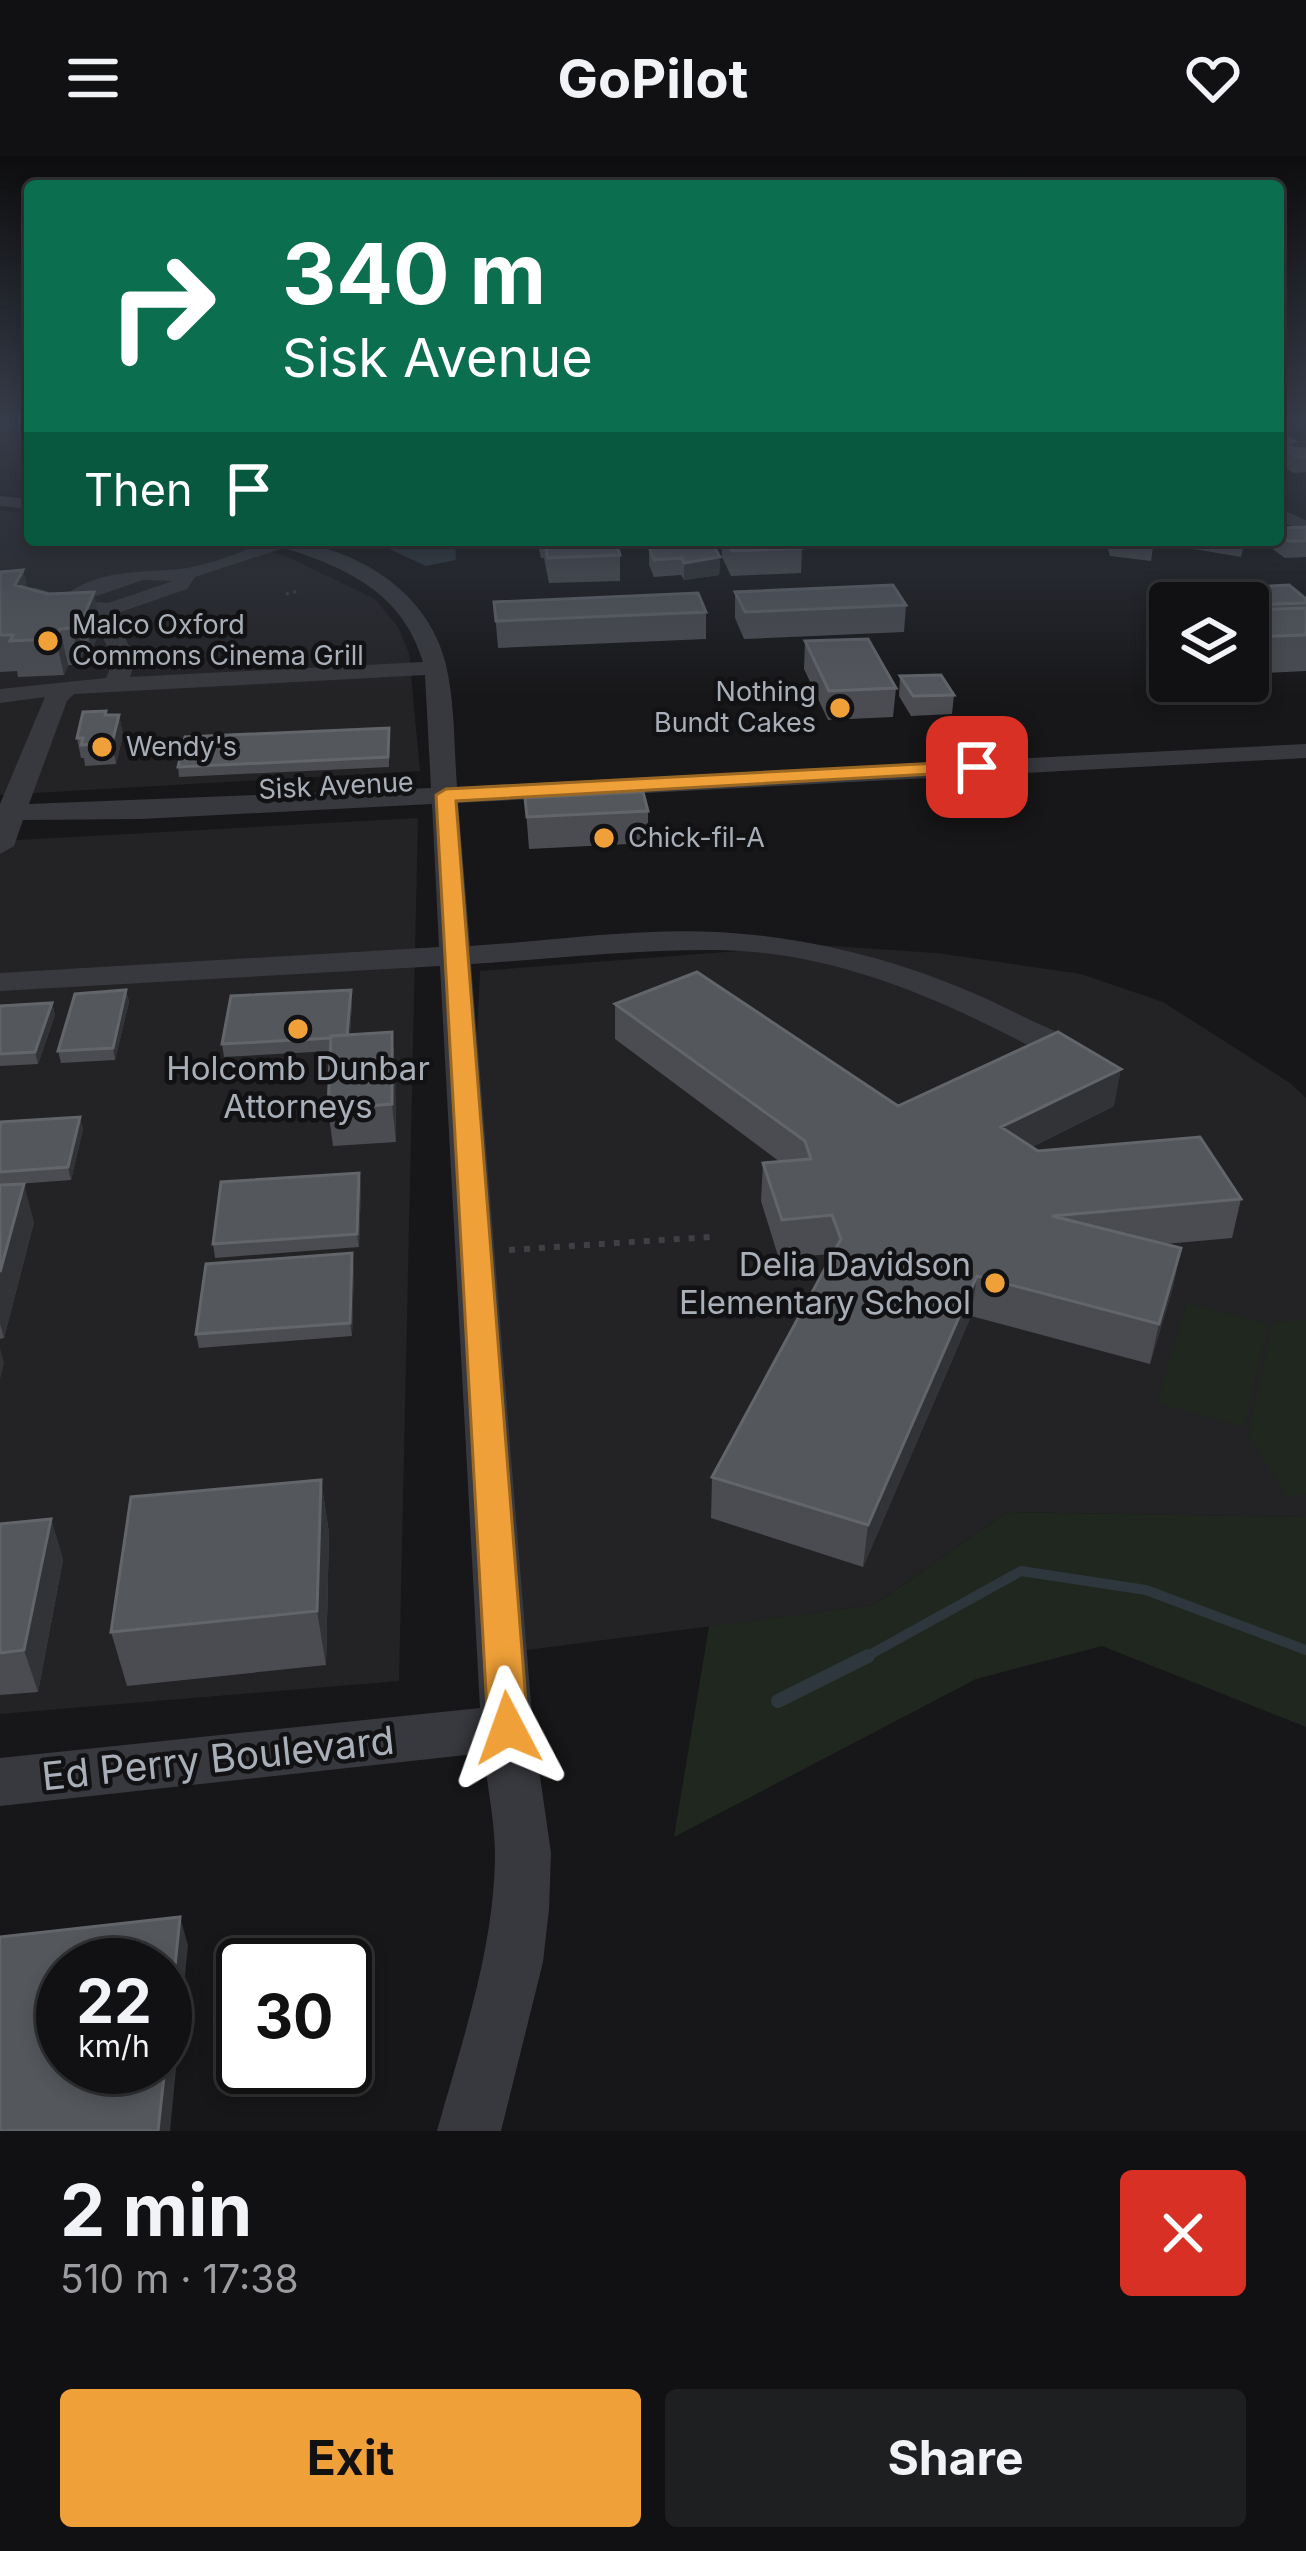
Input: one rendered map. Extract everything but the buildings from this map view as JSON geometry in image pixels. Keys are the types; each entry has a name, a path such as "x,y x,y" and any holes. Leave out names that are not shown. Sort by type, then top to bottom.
{"street":[{"path":"76,607 110,609 180,585 179,573 263,546"},
{"path":"293,546 348,565 398,596 418,614 430,636 436,668 508,1728 523,1853 513,1962 469,2131"},
{"path":"0,593 36,594 117,623 116,640 125,658 116,683"},
{"path":"2,705 68,687 436,668"},
{"path":"0,846 7,812 56,698 68,687"},
{"name":"Sisk Avenue","path":"7,812 141,811 1306,736"},
{"name":"Sisk Avenue","path":"446,788 1306,751"},
{"path":"0,982 712,940 842,954 968,1000 1101,1071"},
{"name":"Ed Perry Boulevard","path":"0,1782 508,1728"}],"path":[{"path":"286,593 298,591"},
{"path":"509,1250 710,1237"}],"shaded area":[{"path":"0,513 24,513 24,546 251,546 286,556 375,599 398,627 409,653 420,771 0,795"},
{"path":"383,546 455,546 456,560 426,566"},
{"path":"418,818 399,1681 0,1714 0,841"},
{"path":"817,945 937,953 1081,974 1163,1002 1306,1098 1306,1517 1007,1512 874,1605 504,1653 473,1123 480,971"},
{"path":"1187,1303 1268,1324 1244,1427 1157,1403"},
{"path":"1306,1320 1306,1494 1287,1497 1248,1435 1273,1322"},
{"path":"1007,1512 1306,1517 1306,1727 1102,1646 976,1679 674,1837 709,1626 874,1605"}],"waterway":[{"path":"862,1659 1021,1571 1146,1590 1306,1650"},
{"path":"862,1659 868,1656"},
{"path":"778,1701 862,1659"}],"place":[{"name":"Malco Oxford Commons Cinema Grill","path":"48,641"},
{"name":"Nothing Bundt Cakes","path":"840,708"},
{"name":"Wendy's","path":"102,747"},
{"name":"Chick-fil-A","path":"604,838"},
{"name":"Holcomb Dunbar Attorneys","path":"298,1029"},
{"name":"Delia Davidson Elementary School","path":"995,1283"}],"route":[{"path":"508,1728 446,795 977,767"}]}
